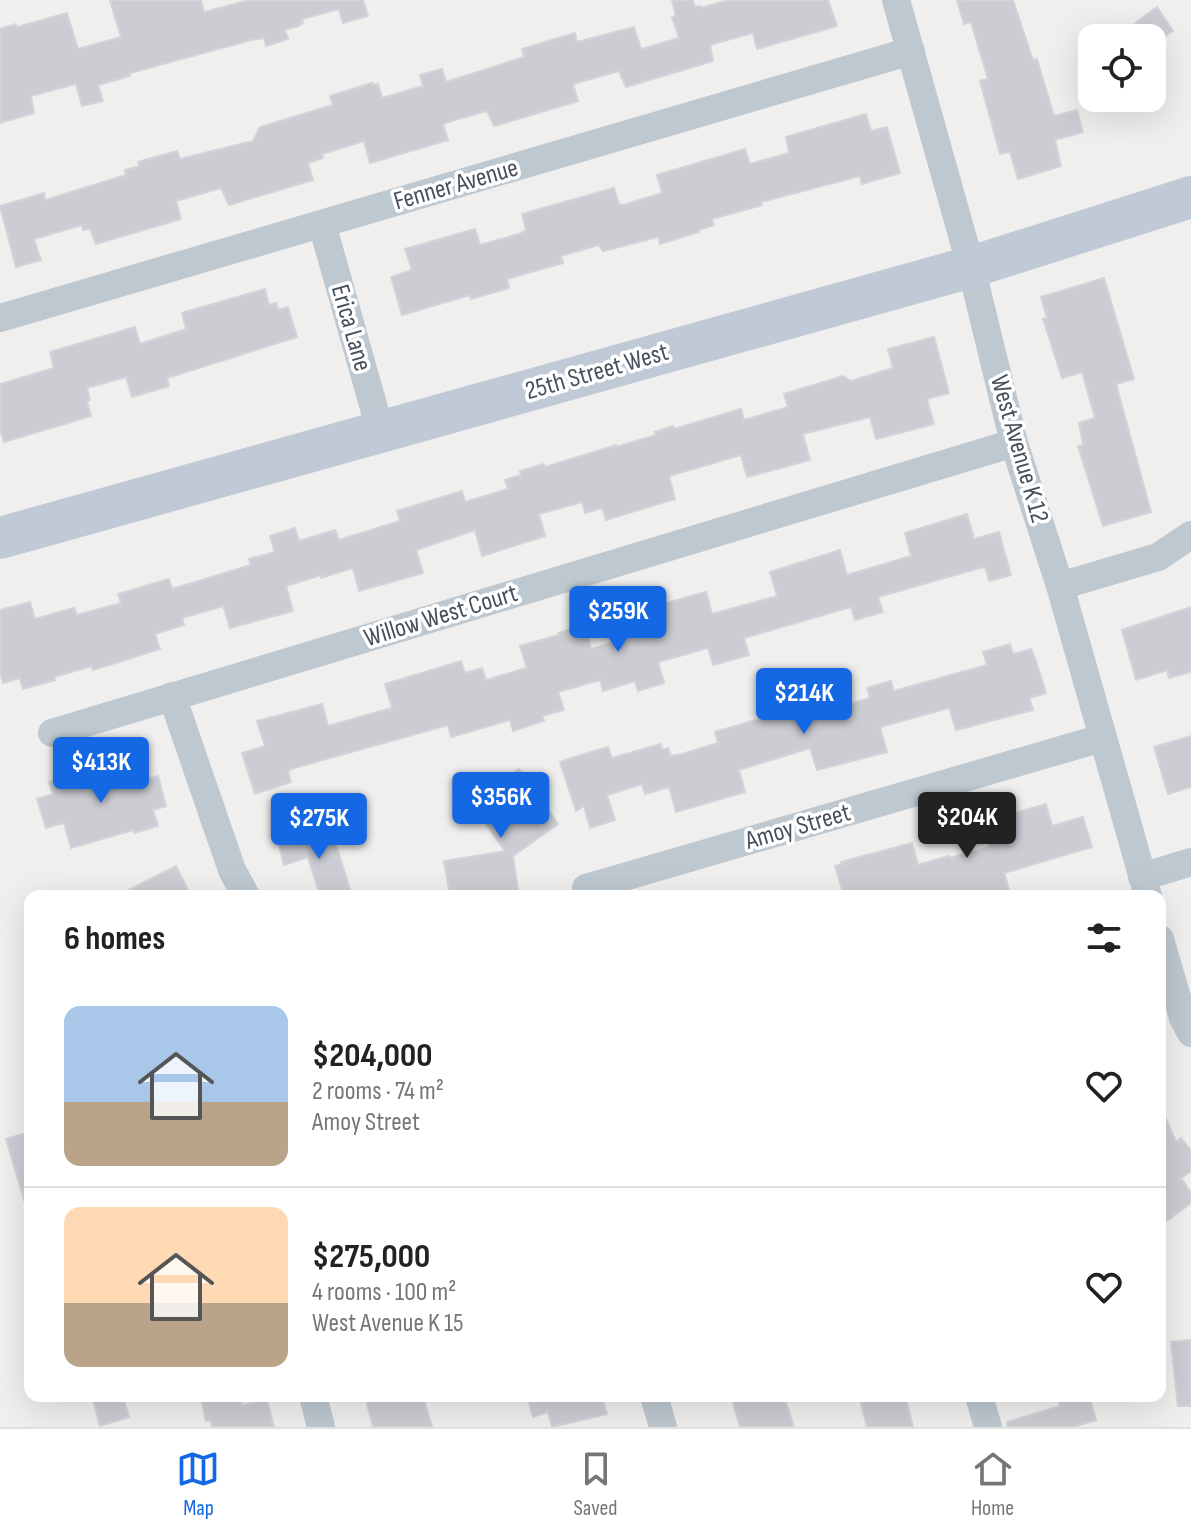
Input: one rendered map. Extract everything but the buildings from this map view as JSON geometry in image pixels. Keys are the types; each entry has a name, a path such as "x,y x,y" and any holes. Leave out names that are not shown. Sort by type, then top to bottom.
{"street":[{"name":"West Avenue K 12","path":"896,0 971,267 1014,443 1060,586 1145,886"},
{"name":"Fenner Avenue","path":"0,318 911,51"},
{"name":"25th Street West","path":"0,538 971,267 1191,197"},
{"name":"Erica Lane","path":"322,224 381,433"},
{"name":"Willow West Court","path":"52,733 1014,443"},
{"path":"1060,586 1158,557 1191,535"},
{"path":"172,696 232,870 243,890"},
{"name":"Amoy Street","path":"586,888 1102,738"},
{"path":"1145,886 1191,862"},
{"path":"1166,968 1178,1026"},
{"path":"315,1402 321,1427"},
{"path":"656,1402 663,1427"},
{"path":"981,1402 988,1427"}]}
